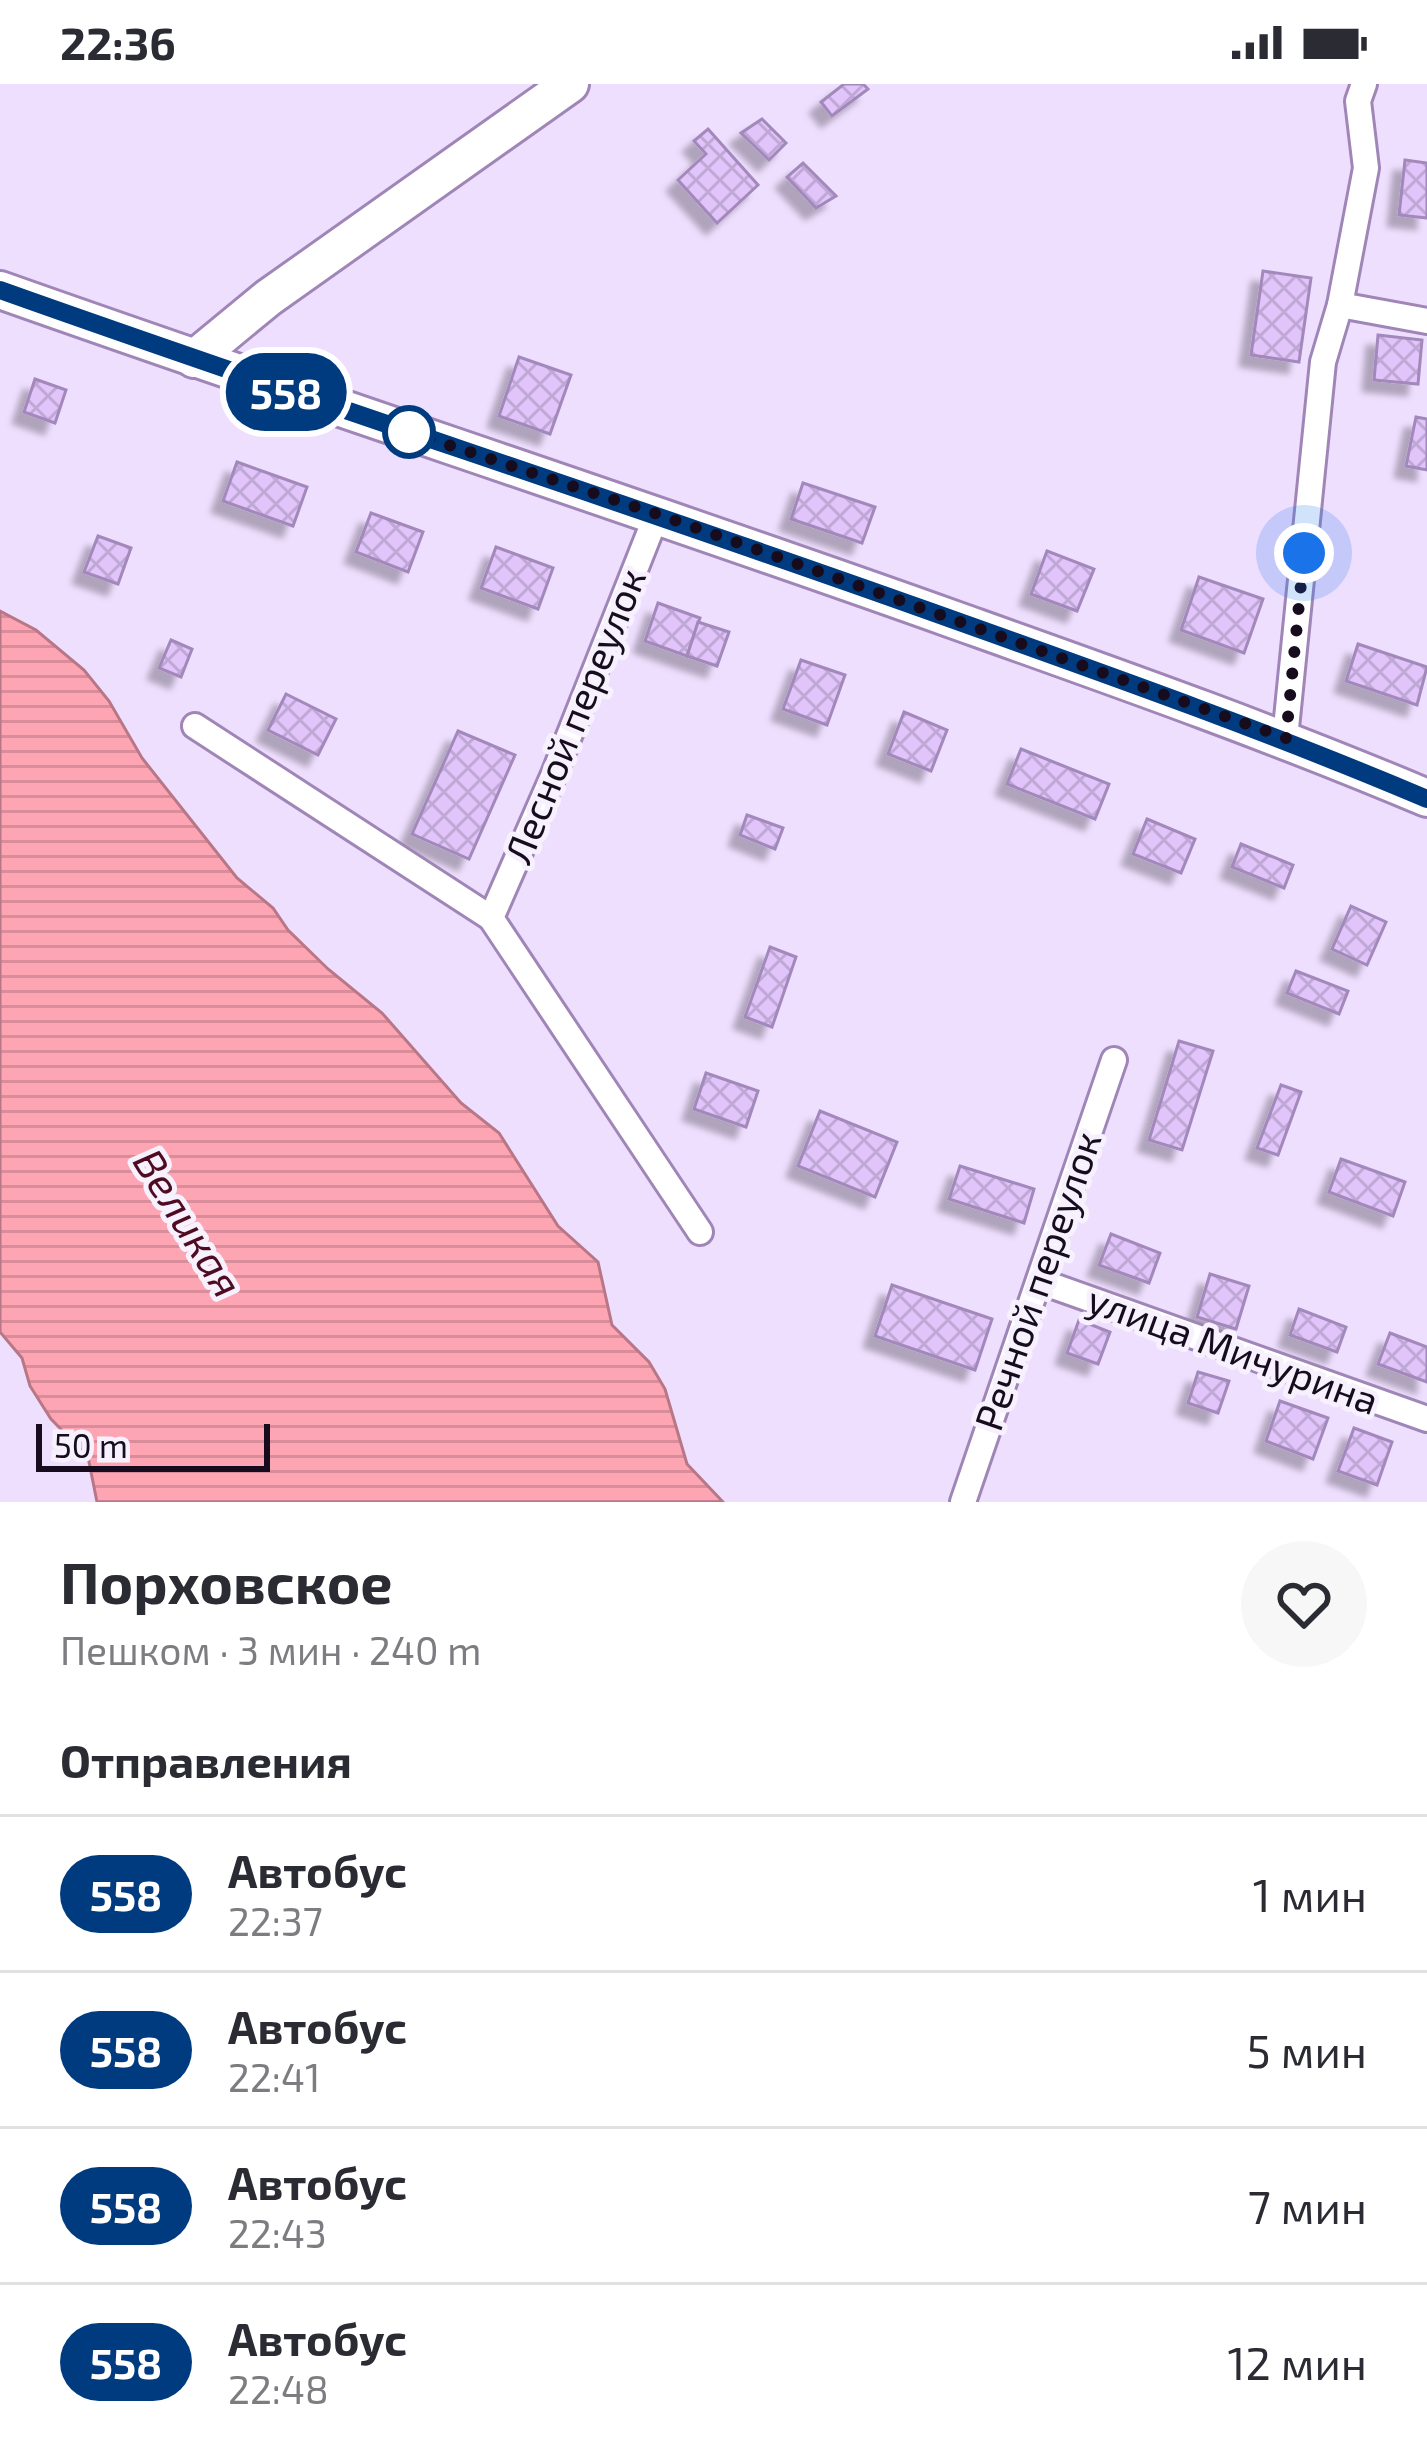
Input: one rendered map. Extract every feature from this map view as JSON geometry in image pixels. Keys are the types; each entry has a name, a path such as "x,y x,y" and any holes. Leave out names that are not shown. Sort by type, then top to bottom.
{"main road":[{"path":"194,359 268,298 570,84"},
{"path":"0,290 657,514 1286,738 1427,798"}],"street":[{"path":"1286,738 1323,362 1340,305 1366,169 1358,101 1364,84"},
{"path":"1340,305 1427,321"},
{"name":"Лесной переулок","path":"490,918 554,774 657,514"},
{"name":"Лесной переулок","path":"195,726 490,918 700,1232"},
{"name":"Речной переулок","path":"963,1502 1114,1060"},
{"name":"улица Мичурина","path":"1039,1281 1427,1419"}],"water":[{"name":"Великая","path":"0,611 36,630 84,670 109,701 142,758 237,878 273,908 328,969 382,1013 461,1103 499,1133 558,1226 598,1262 612,1325 649,1362 665,1389 687,1464 723,1502 97,1502 88,1457 51,1419 30,1386 22,1358 0,1332"}],"building":[{"path":"844,84 863,84 868,89 832,116 821,102"},
{"path":"762,119 786,143 769,160 741,133"},
{"path":"708,129 758,185 717,223 678,180 706,154 694,141"},
{"path":"1405,160 1427,163 1427,218 1399,215"},
{"path":"803,163 836,196 816,208 787,177"},
{"path":"1263,271 1311,278 1299,362 1251,355"},
{"path":"1378,335 1422,340 1418,384 1374,380"},
{"path":"519,357 571,375 550,434 499,416"},
{"path":"35,379 66,390 55,423 24,412"},
{"path":"1416,417 1427,419 1427,470 1406,466"},
{"path":"237,462 307,487 293,526 223,501"},
{"path":"803,483 875,507 862,543 791,519"},
{"path":"371,513 423,532 408,572 356,552"},
{"path":"98,536 131,548 118,584 84,572"},
{"path":"496,547 553,568 538,609 481,588"},
{"path":"1047,551 1094,569 1077,611 1031,594"},
{"path":"1199,577 1263,599 1244,653 1181,630"},
{"path":"658,603 700,618 687,656 645,641"},
{"path":"698,622 729,632 717,666 687,656"},
{"path":"171,640 192,649 181,677 159,668"},
{"path":"1358,644 1427,667 1417,705 1346,681"},
{"path":"801,660 845,675 827,725 783,709"},
{"path":"286,694 336,719 318,755 268,730"},
{"path":"904,712 947,730 931,771 888,754"},
{"path":"458,731 515,755 469,859 412,834"},
{"path":"1021,749 1109,784 1095,819 1007,784"},
{"path":"747,815 783,828 775,849 740,835"},
{"path":"1147,819 1195,839 1181,873 1133,854"},
{"path":"1241,844 1293,865 1284,888 1232,867"},
{"path":"1351,906 1386,922 1367,965 1332,949"},
{"path":"770,947 796,957 772,1027 745,1017"},
{"path":"1296,971 1348,991 1339,1014 1287,993"},
{"path":"1179,1041 1213,1051 1182,1150 1149,1140"},
{"path":"706,1073 758,1091 746,1127 694,1109"},
{"path":"1281,1085 1301,1092 1278,1155 1257,1148"},
{"path":"820,1111 897,1142 875,1197 798,1166"},
{"path":"1341,1159 1405,1182 1393,1216 1329,1192"},
{"path":"960,1166 1034,1189 1024,1223 949,1199"},
{"path":"1111,1234 1160,1253 1149,1283 1099,1265"},
{"path":"1210,1274 1249,1286 1236,1329 1197,1317"},
{"path":"892,1285 992,1319 975,1370 875,1336"},
{"path":"1299,1309 1346,1327 1337,1352 1290,1335"},
{"path":"1079,1320 1110,1332 1098,1364 1067,1353"},
{"path":"1390,1333 1427,1347 1427,1382 1378,1364"},
{"path":"1198,1372 1229,1381 1218,1413 1188,1403"},
{"path":"1280,1401 1328,1418 1313,1459 1266,1441"},
{"path":"1354,1428 1392,1442 1377,1485 1338,1471"}],"bus line":[{"name":"558","path":"0,290 288,393 657,514 1286,738 1427,799"}],"route":[{"path":"409,432 657,514 1286,738 1304,553"}]}
